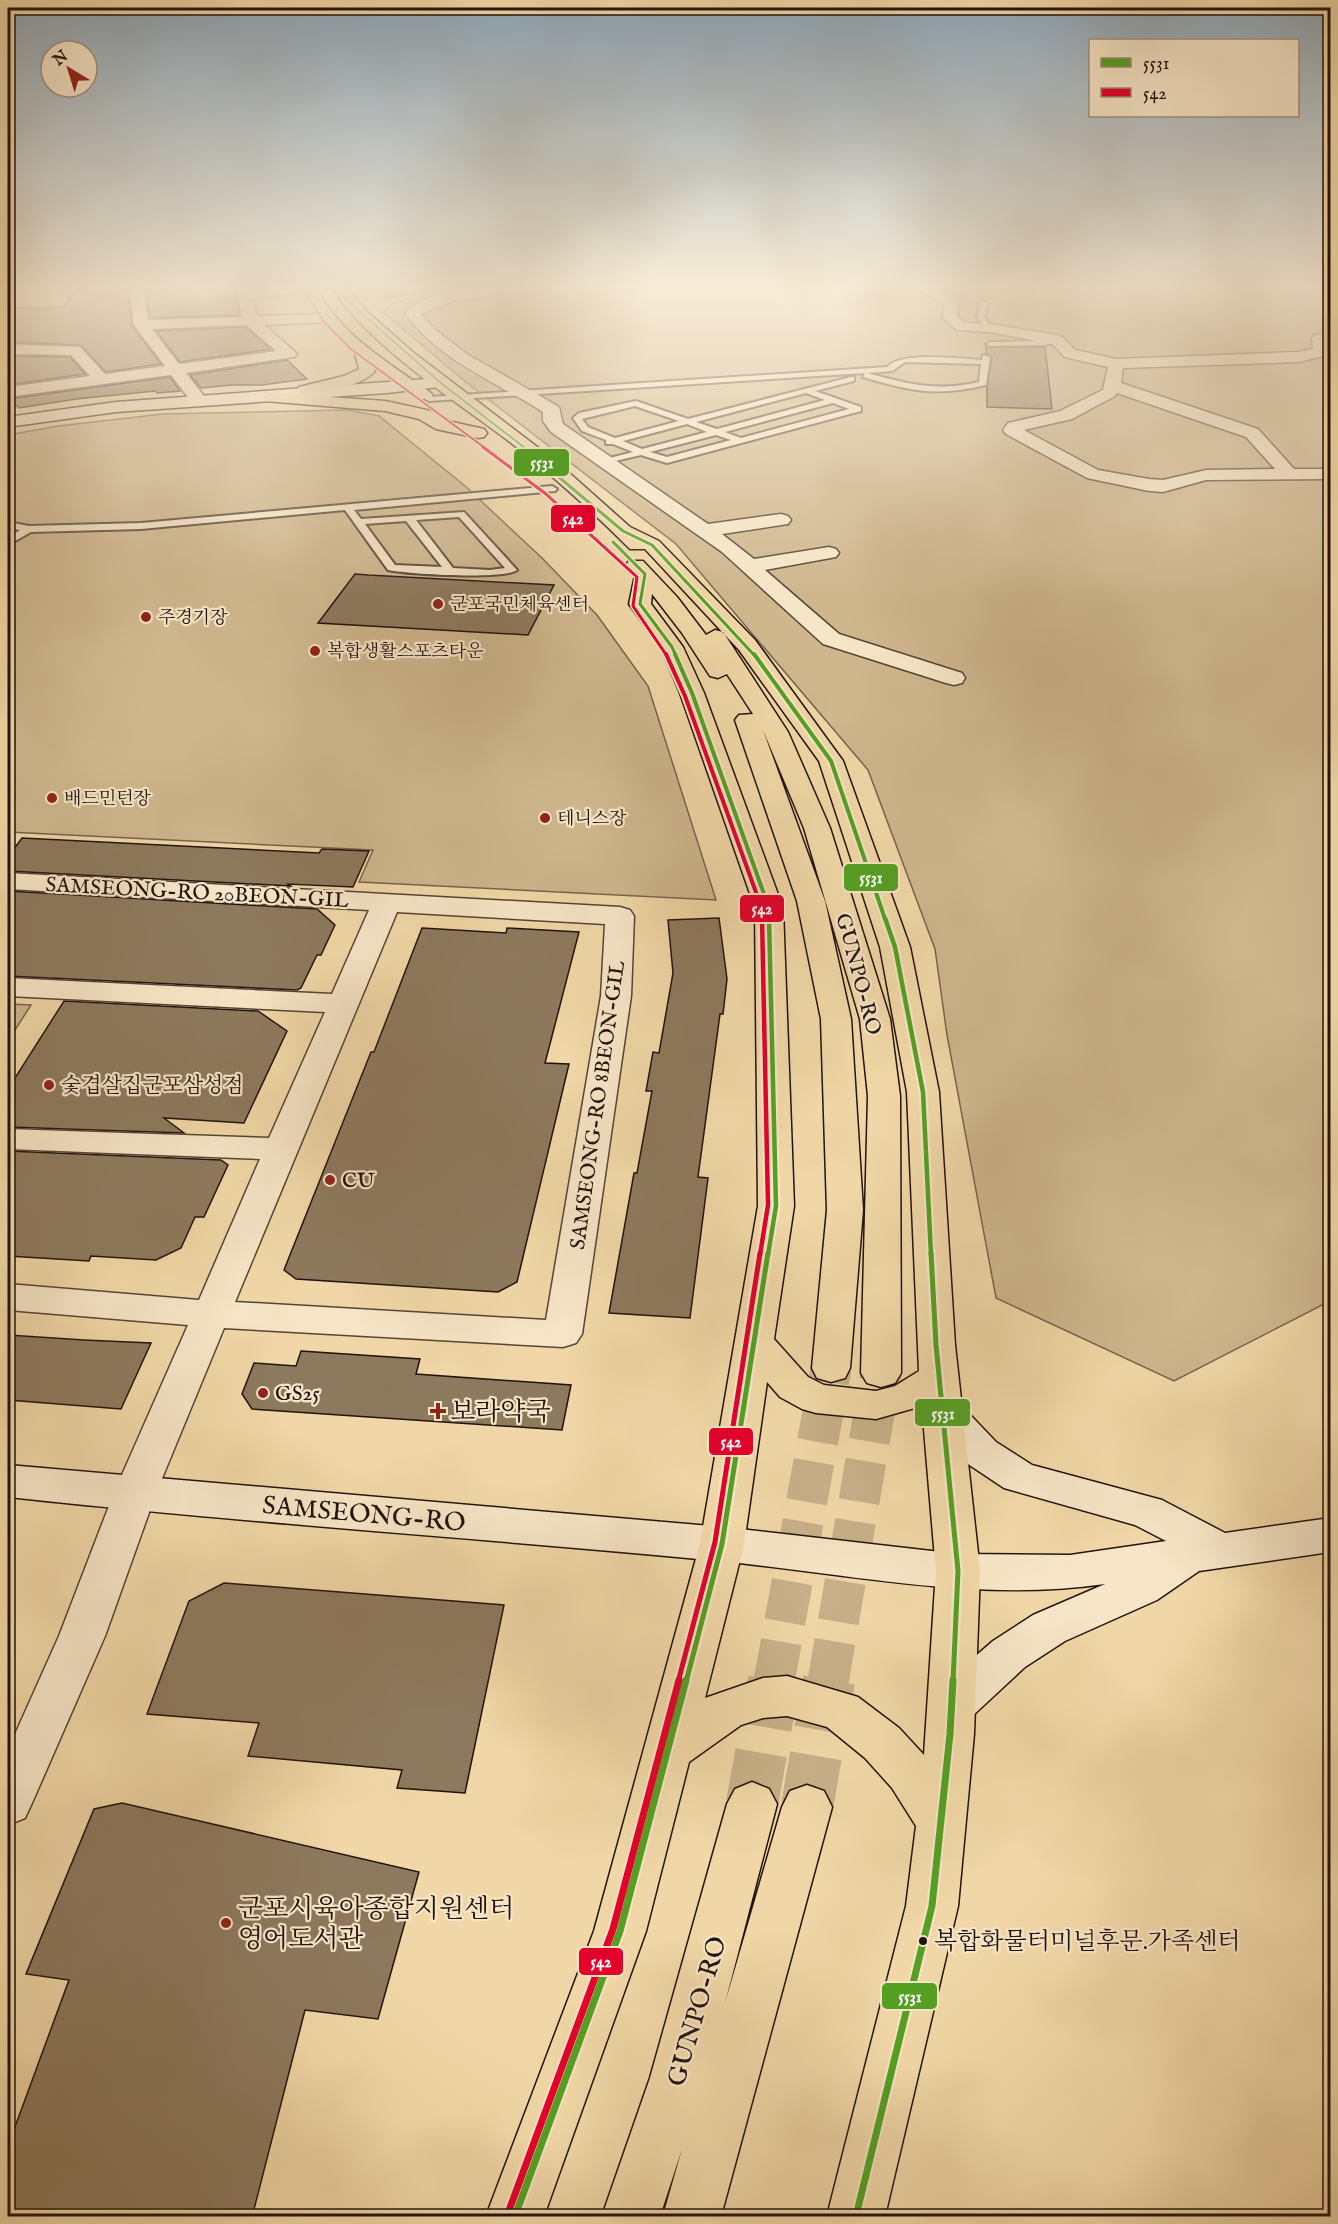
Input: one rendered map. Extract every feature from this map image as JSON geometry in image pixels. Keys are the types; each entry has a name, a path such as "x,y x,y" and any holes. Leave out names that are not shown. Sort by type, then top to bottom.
{"main road":[{"path":"271,398 314,389"},
{"name":"GUNPO-RO","path":"415,389 552,489 645,574 706,650 750,725 811,901 836,1019 845,1210 831,1368"},
{"name":"GUNPO-RO","path":"449,389 551,469 623,531 683,592 776,732 817,828 875,1019 884,1096 881,1373"},
{"path":"271,398 385,406 425,415 442,425 499,441 533,465 551,469"},
{"name":"GUNPO-RO","path":"623,531 652,546 747,645 831,761 896,947 923,1092 940,1393 958,1571 951,1706 932,1906 856,2217"},
{"path":"515,2217 620,1931 722,1544 776,1206 769,908 692,695 672,648 640,604 645,574"},
{"path":"754,1342 794,1388 816,1399 876,1405 907,1397 940,1393"},
{"path":"668,1750 726,1709 763,1698 787,1696 841,1712 882,1743 909,1773 940,1823"},
{"name":"GUNPO-RO","path":"631,2217 678,2078 752,1804"},
{"path":"692,2217 807,1807"}],"street":[{"path":"8,392 31,389"},
{"path":"191,389 199,400"},
{"path":"8,422 114,406 340,394 394,389"},
{"path":"515,389 553,411 554,425 585,449 729,548 831,639 954,678"},
{"path":"1111,389 1109,393 1066,415 1012,430 1093,474 1149,485 1163,486 1206,475 1330,474"},
{"path":"1121,389 1252,434 1289,474"},
{"path":"705,530 781,519"},
{"path":"729,548 750,545"},
{"path":"750,566 829,553"},
{"name":"SAMSEONG-RO 20BEON-GIL","path":"8,881 187,890 386,904"},
{"path":"8,1803 82,1636 135,1493 386,904"},
{"name":"SAMSEONG-RO 8BEON-GIL","path":"212,1314 562,1334 616,996 620,916 386,904"},
{"path":"8,987 344,1004"},
{"path":"8,1138 281,1149"},
{"path":"8,1297 212,1314"},
{"path":"940,1393 982,1453 1019,1477 1147,1512 1205,1553 1141,1588 1049,1628 1009,1654 951,1706"},
{"name":"SAMSEONG-RO","path":"8,1481 722,1544 958,1571 1070,1572 1330,1535"}],"lane":[{"path":"429,399 599,389"},
{"path":"585,449 816,389"},
{"path":"914,389 951,391 960,389"},
{"path":"740,440 636,403 577,418 585,429 639,452 667,460 858,408 808,391"},
{"path":"605,462 713,432 856,398"},
{"path":"8,525 29,529 141,526 552,489"},
{"path":"348,508 392,568 490,573 512,570 461,514 359,522"},
{"path":"410,518 450,571"},
{"path":"8,542 29,529"}],"shaded area":[{"path":"475,389 1330,389 1330,1301 1174,1381 996,1298 947,1035 935,949 868,770 676,544"},
{"name":"복합생활스포츠타운","path":"348,410 379,416 465,486 542,558 597,615 648,686 716,900 359,882 373,850 8,832 8,435 58,426 163,414"},
{"path":"8,1004 31,1005 8,1041"}],"building":[{"path":"83,389 178,389 180,391 157,393 155,391 76,399 19,408 8,399"},
{"path":"987,389 1050,389 1052,409 987,407"},
{"name":"군포국민체육센터","path":"355,574 554,585 528,635 318,623"},
{"path":"22,838 319,853 322,849 369,851 353,887 288,884 291,886 8,871 8,857"},
{"path":"8,891 317,909 335,925 321,955 317,955 301,988 297,990 8,976"},
{"path":"719,918 727,979 723,1014 720,1014 698,1177 708,1178 690,1318 609,1313 634,1173 637,1173 652,1091 646,1091 653,1052 659,1053 673,973 668,920"},
{"path":"422,928 506,933 507,928 579,932 545,1063 569,1064 517,1282 498,1292 296,1279 284,1270 371,1052 374,1052"},
{"path":"64,1001 258,1011 287,1031 244,1123 164,1118 184,1133 8,1127 8,1089"},
{"path":"8,1151 221,1160 228,1165 204,1217 195,1217 181,1248 156,1260 91,1256 89,1261 8,1256"},
{"path":"8,1335 151,1343 121,1409 8,1400"},
{"path":"301,1351 420,1359 416,1374 571,1385 562,1430 252,1409 242,1394 254,1363 296,1366"},
{"path":"224,1583 504,1605 465,1793 397,1788 402,1770 248,1756 259,1723 147,1714 189,1601"},
{"path":"122,1803 419,1872 378,2019 305,2010 252,2217 8,2217 8,2146 69,1980 26,1974 94,1809"}],"tunnel":[{"path":"774,1682 831,1368"},
{"path":"828,1682 881,1373"},
{"path":"752,1804 774,1680"},
{"path":"807,1807 829,1680"}],"transit line":[{"name":"542","path":"405,389 546,494 637,577 633,606 665,651 685,696 762,909 768,1205 715,1542 613,1929 508,2213"},
{"name":"5531","path":"449,389 495,423 623,531 652,545 747,645 831,761 895,947 923,1092 936,1345 958,1571 950,1734 932,1906 856,2216"},
{"name":"5531","path":"515,2216 620,1931 722,1544 776,1206 769,908 692,693 672,647 640,604 645,574 613,542"}],"place":[{"name":"군포국민체육센터","path":"438,604"},
{"name":"주경기장","path":"146,617"},
{"name":"복합생활스포츠타운","path":"315,651"},
{"name":"배드민턴장","path":"52,798"},
{"name":"테니스장","path":"545,818"},
{"name":"숯겹살집군포삼성점","path":"49,1085"},
{"name":"CU","path":"330,1180"},
{"name":"GS25","path":"263,1393"},
{"name":"보라약국","path":"438,1411"},
{"name":"군포시육아종합지원센터 영어도서관","path":"226,1923"},
{"name":"복합화물터미널후문.가족센터","path":"923,1941"}]}
